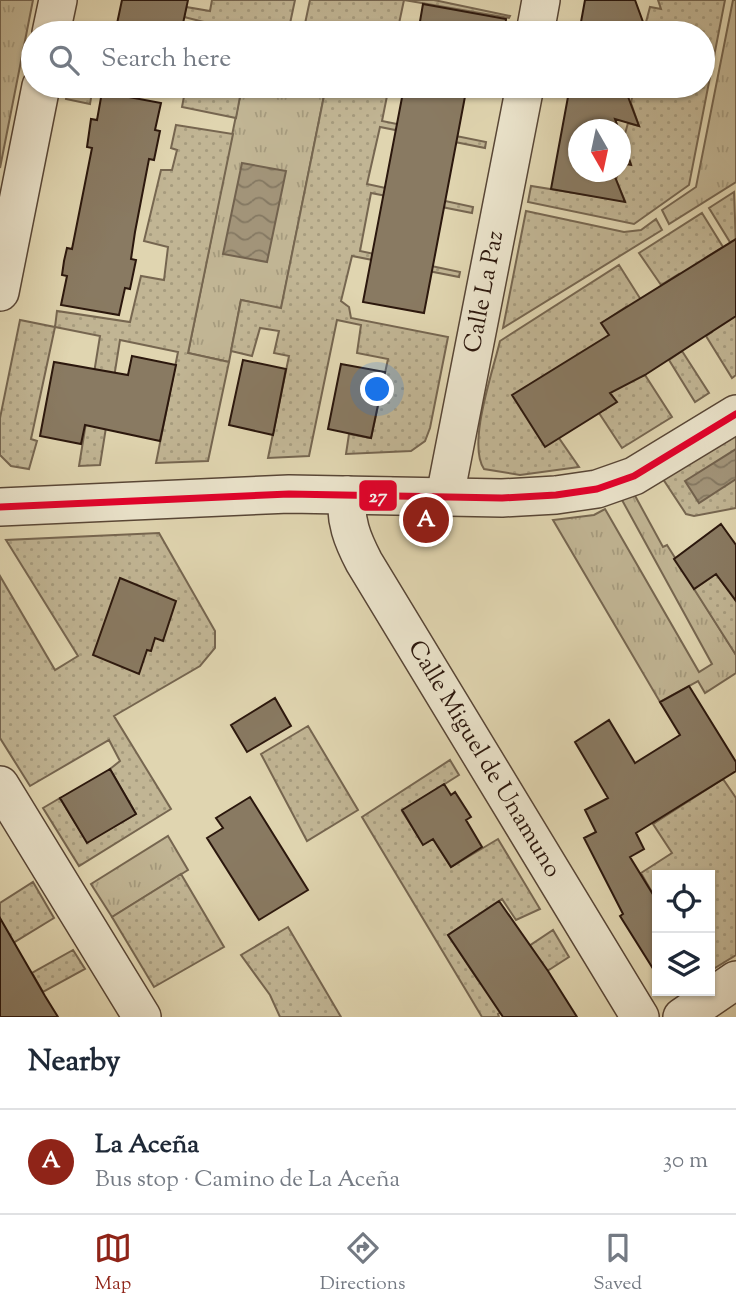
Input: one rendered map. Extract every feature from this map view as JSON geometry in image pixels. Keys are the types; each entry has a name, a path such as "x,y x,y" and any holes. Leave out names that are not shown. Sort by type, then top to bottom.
{"street":[{"path":"54,21 58,0"},
{"path":"537,21 541,0"},
{"path":"0,292 39,98"},
{"name":"Calle La Paz","path":"445,496 523,98"},
{"path":"0,507 289,494 543,496 597,489 634,476 736,414"},
{"name":"Calle Miguel de Unamuno","path":"347,495 345,513 350,534 364,562 639,1017"},
{"path":"0,785 142,1017"},
{"path":"682,1017 736,980"}],"green space":[{"path":"0,0 33,0 29,21 21,21 21,61 0,168"},
{"path":"212,0 295,0 291,21 200,21 184,17 186,7 210,11"},
{"path":"310,0 404,0 400,21 306,21"},
{"path":"404,0 434,0 510,16 509,18"},
{"path":"658,0 725,0 715,51 715,21 646,21 650,7 661,9"},
{"path":"733,0 736,0 736,182 669,224 662,210 696,187"},
{"path":"66,98 91,98 90,104"},
{"path":"184,98 240,98 236,118 182,107"},
{"path":"240,98 324,98 281,309 241,300 229,362 188,353"},
{"path":"324,98 387,98 382,121 486,142 485,148 380,127 367,184 473,207 472,213 371,193 360,251 460,272 459,277 352,256 341,301 349,307 351,318 448,337 425,441 411,451 346,454 349,434 371,438 388,359 357,353 361,325 337,320 309,456 268,458 289,356 274,353 279,331 260,328 252,356 231,351 241,300 281,308"},
{"path":"632,98 706,98 689,185 634,224 528,202 531,186 625,201 617,182 631,182 631,124 639,126"},
{"path":"176,125 233,134 188,353 229,362 208,461 156,463 178,352 120,340 100,465 79,466 100,336 55,327 57,311 130,322 141,276 164,280 168,247 144,241 161,170 172,170 177,150 171,148"},
{"path":"734,192 736,245 733,247 709,208"},
{"path":"526,211 624,232 641,230 656,219 662,230 503,328"},
{"path":"702,213 723,247 705,258 736,300 736,375 732,378 706,336 712,332 679,274 661,285 639,253"},
{"path":"619,265 643,303 626,307 602,323 640,377 645,375 672,417 622,448 599,413 616,402 590,360 559,438 579,467 520,475 484,469 478,443 480,425 500,341"},
{"path":"20,320 55,327 31,439 37,441 29,469 11,466 0,455 0,418"},
{"path":"682,351 709,393 695,402 669,360"},
{"path":"736,430 736,508 694,516 686,514 661,476"},
{"path":"633,492 663,547 667,545 736,655 736,673 705,693 698,681 660,702 553,520 594,515 605,509 699,672 712,664 622,500"},
{"path":"159,533 215,631 215,648 200,666 114,716 171,809 79,866 43,808 60,798 87,842 136,814 110,769 120,761 109,740 30,786 0,738 0,576 55,670 78,656 6,540"},
{"path":"716,574 728,590 736,584 736,655 694,589"},
{"path":"308,726 358,810 307,841 261,754"},
{"path":"450,760 459,775 402,811 423,844 433,839 451,867 498,839 540,909 516,920 502,899 448,935 478,980 553,930 569,957 510,995 515,1004 498,1014 499,1017 482,1017 362,817"},
{"path":"723,779 736,798 736,955 715,968 715,870 652,870 652,892 641,873 672,853 653,824"},
{"path":"168,836 188,870 112,917 91,884"},
{"path":"181,874 224,947 154,987 112,917"},
{"path":"33,882 54,918 0,951 0,903"},
{"path":"288,927 341,1017 280,1017 270,995 241,955"},
{"path":"73,950 85,969 43,992 32,973"}],"water":[{"path":"242,163 286,171 267,262 223,254"},
{"path":"736,449 736,479 699,503 685,481"}],"building":[{"path":"122,0 188,0 184,21 118,21"},
{"path":"585,0 635,0 643,21 581,21"},
{"path":"423,4 506,19 506,21 420,21"},
{"path":"101,98 134,98 161,103 155,130 160,131 154,160 149,159 135,232 131,259 136,260 130,289 125,288 119,315 61,305 67,276 62,275 64,261 67,248 72,249 92,148 87,147 91,119 97,120"},
{"path":"402,98 465,98 424,313 363,302"},
{"path":"568,98 628,98 639,126 631,124 631,119 568,119 568,182 617,182 625,202 551,189"},
{"path":"736,239 736,316 645,375 610,393 617,402 545,447 512,395 609,335 601,323"},
{"path":"132,356 176,365 160,441 85,425 81,444 40,436 54,362 128,375"},
{"path":"243,360 286,369 273,435 229,425"},
{"path":"341,364 385,372 371,438 328,429"},
{"path":"721,524 736,545 736,601 716,574 694,589 674,559"},
{"path":"120,578 176,601 163,641 155,638 151,651 147,650 139,674 93,655"},
{"path":"689,686 736,762 736,771 636,833 644,849 630,857 652,893 652,967 620,916 623,914 584,838 596,832 585,810 608,798 575,742 609,720 635,763 680,735 660,702"},
{"path":"275,698 291,726 247,752 231,725"},
{"path":"110,769 136,814 87,843 60,798"},
{"path":"444,784 451,795 455,792 471,817 466,820 482,847 451,867 433,839 423,845 402,810"},
{"path":"250,797 308,890 259,920 207,838 223,828 216,818"},
{"path":"499,901 577,1017 503,1017 448,935"},
{"path":"0,918 45,996 58,1017 0,1017"}],"transit line":[{"name":"27","path":"0,507 289,494 502,498 556,495 597,489 634,476 736,414"}],"place":[{"name":"La Aceña","path":"426,520"}]}
